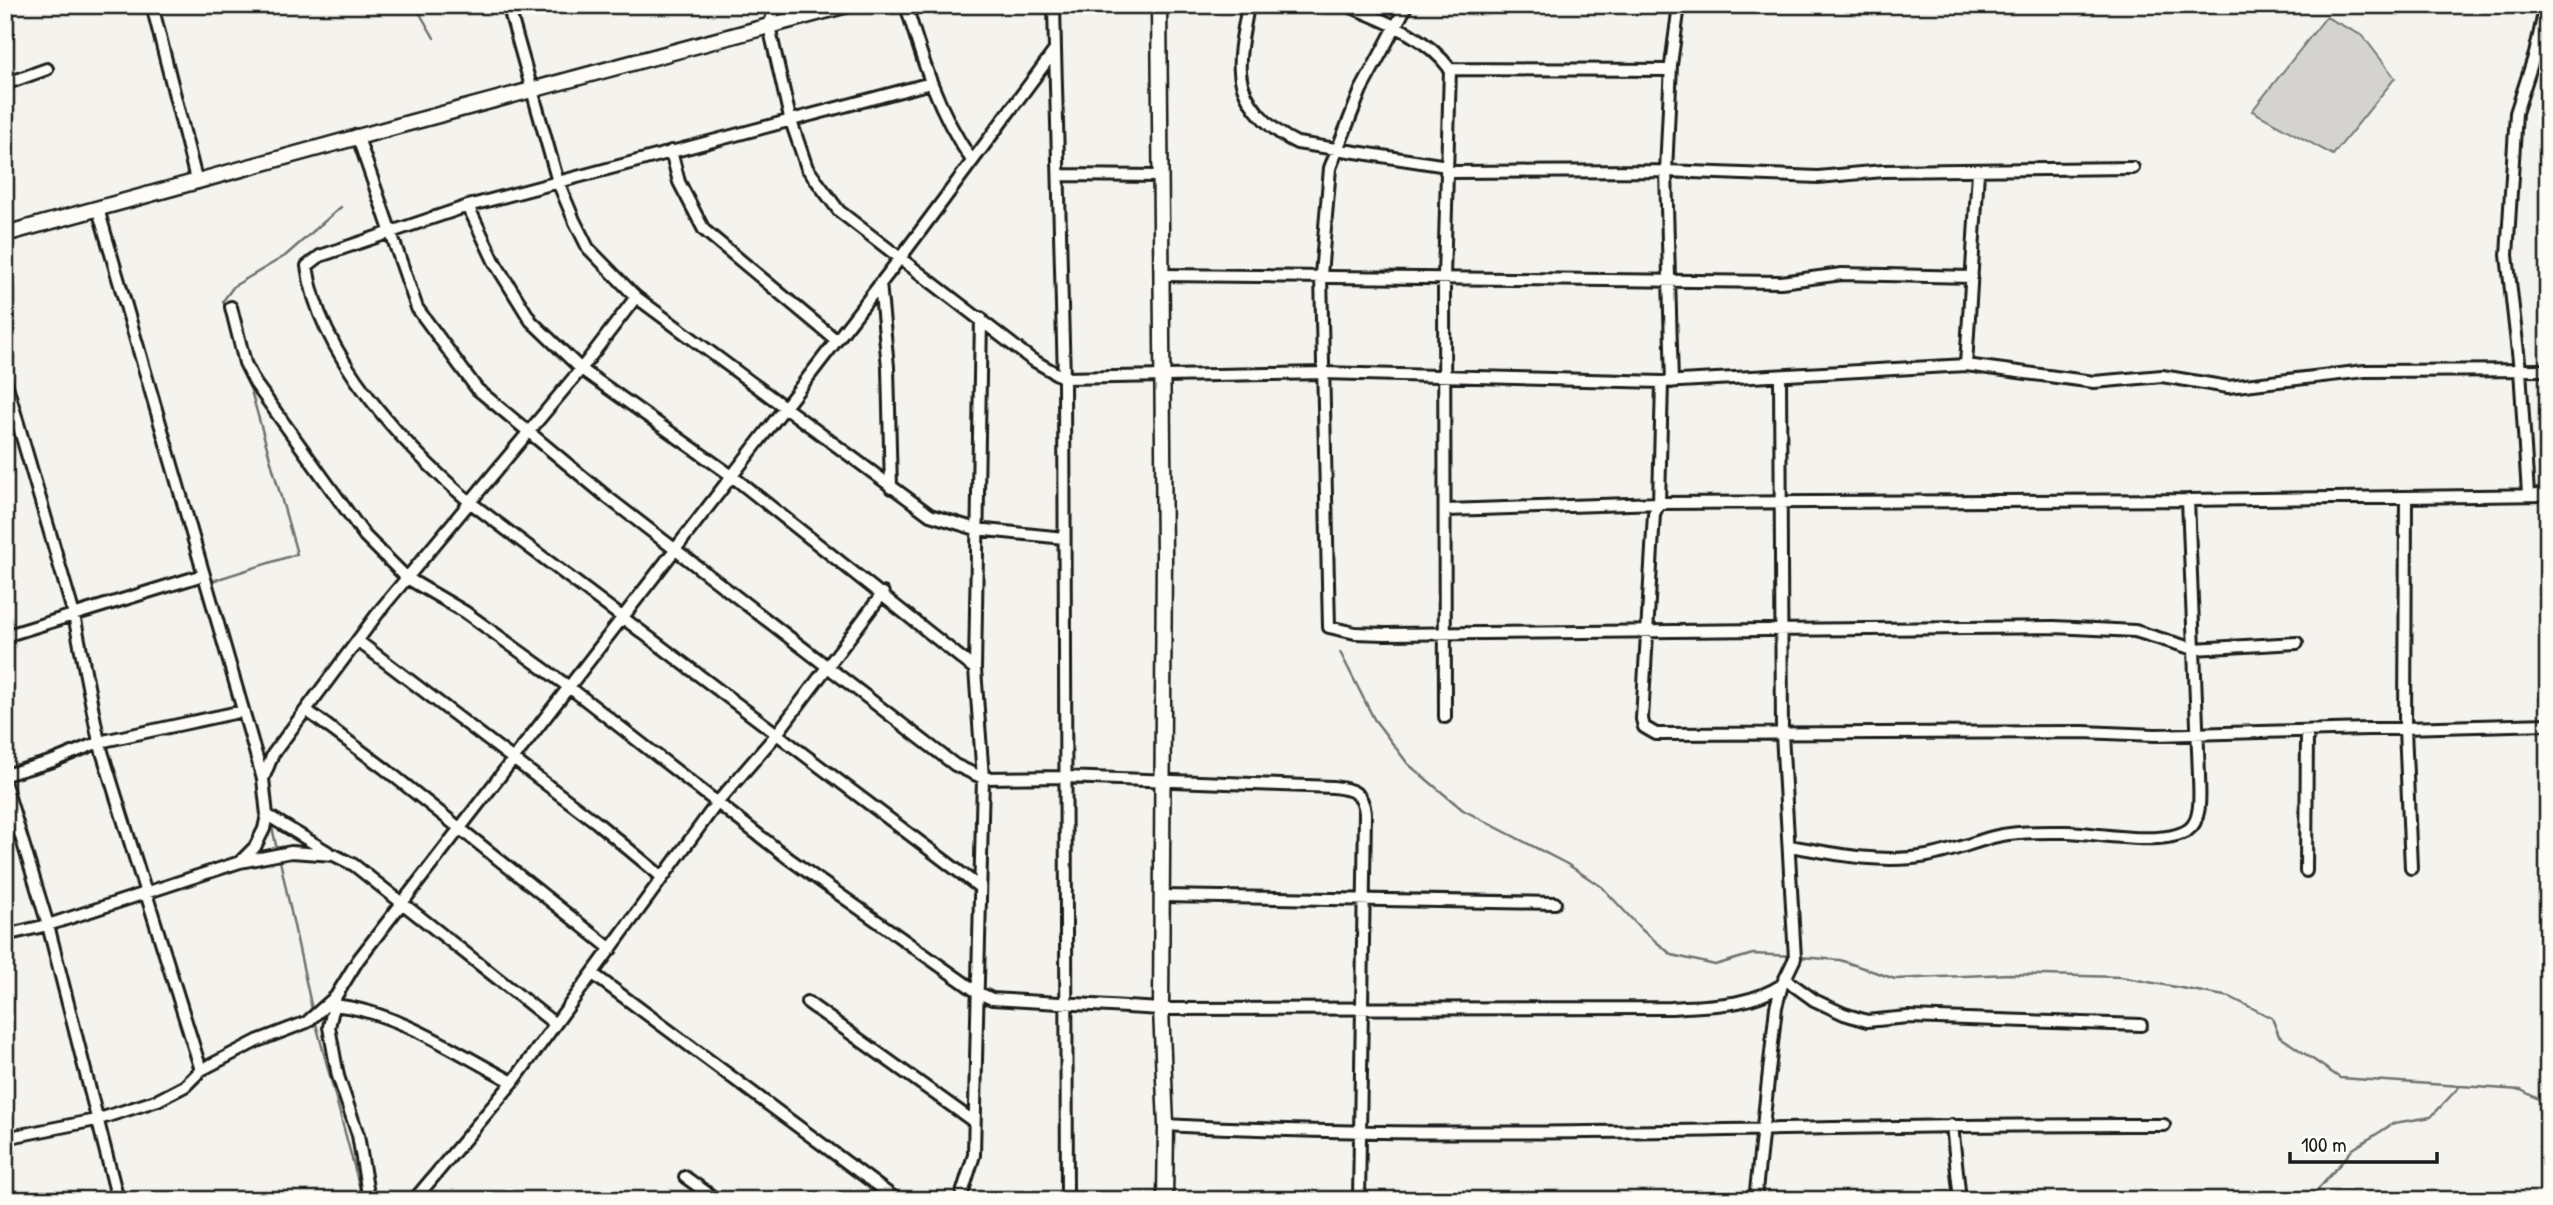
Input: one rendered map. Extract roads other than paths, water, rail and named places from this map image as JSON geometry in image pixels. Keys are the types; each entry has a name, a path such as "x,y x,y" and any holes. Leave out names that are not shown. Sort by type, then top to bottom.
{"main road":[{"path":"5,234 197,183 357,135 846,5"},
{"path":"1159,5 1164,780 1161,1009 1166,1125 1165,1200"}],"street":[{"path":"152,5 197,183"},
{"path":"508,5 558,182 588,248 609,273 636,297 930,515 976,529 1063,538"},
{"path":"776,5 769,26 790,118 807,168 820,189 839,211 1031,359 1064,378 1323,373 1667,382 1966,365 2094,382 2169,376 2228,387 2364,371 2548,370"},
{"path":"906,5 931,83 946,118 971,159"},
{"path":"1054,5 1064,378 1067,1200"},
{"path":"1248,5 1240,73 1255,106 1277,134 1297,143 1447,169 1666,171 1801,177 1883,171 1978,172 2133,168"},
{"path":"1346,5 1394,26 1427,46 1450,69 1670,70"},
{"path":"1407,5 1394,26 1336,149 1331,167 1321,275 1327,623 1336,629 1355,633 1448,631 1647,634 1781,629 2085,628 2147,634 2194,649 2297,643"},
{"path":"1679,5 1670,70 1666,171 1667,382 1659,503 1654,514 1642,719 1648,731 1656,734 2197,734 2548,724"},
{"path":"2528,494 2520,370 2507,255 2516,113 2535,54 2543,13 2548,9"},
{"path":"369,1200 358,1135 331,1049 329,1027 335,1000 358,960 403,906 460,827 624,616 674,547 901,257 971,159 1055,50"},
{"path":"5,84 47,69"},
{"path":"1446,718 1448,631 1444,276 1450,69"},
{"path":"931,83 790,118 468,206 320,256 307,266 344,361 375,405 424,463 471,503 978,886"},
{"path":"357,135 417,308 477,389 528,434 829,664 955,765 982,778 1164,780 1333,787 1355,791 1364,801 1365,813 1359,1200"},
{"path":"671,151 679,182 704,230 836,340"},
{"path":"1966,365 1978,172"},
{"path":"1059,175 1160,176"},
{"path":"468,206 495,263 531,321 581,369 732,476 883,593 975,669"},
{"path":"98,209 262,779 267,815 255,847 240,862"},
{"path":"1160,275 1444,276 1668,282 1781,282 1842,274 1972,277"},
{"path":"880,283 888,367 891,488"},
{"path":"262,779 273,754 358,641 581,369 636,297"},
{"path":"231,307 245,363 255,383 365,536 407,578 465,612 569,687 717,803 977,992 992,999 1161,1009 1671,1008 1743,1003 1784,982"},
{"path":"960,1200 974,1155 982,778 975,669 981,318"},
{"path":"1755,1200 1769,1059 1784,982 1795,958 1782,734 1780,376"},
{"path":"5,379 74,615 99,742 201,1070"},
{"path":"5,431 19,428"},
{"path":"1447,510 1779,501 2188,500 2548,495"},
{"path":"2406,497 2405,729 2411,868"},
{"path":"1790,846 1851,856 1894,859 1950,851 2008,834 2177,836 2191,828 2198,813 2188,500"},
{"path":"5,636 204,575"},
{"path":"414,1200 513,1082 717,803 776,735 883,593"},
{"path":"358,641 514,759 662,877"},
{"path":"306,710 460,827 611,948"},
{"path":"5,775 53,761 99,742 243,711"},
{"path":"2306,872 2307,731"},
{"path":"5,784 48,925 118,1200"},
{"path":"267,815 354,865 555,1024"},
{"path":"5,935 48,925 240,862 292,852 334,855"},
{"path":"1162,896 1555,903"},
{"path":"593,974 897,1200"},
{"path":"1784,982 1814,1000 1867,1021 1908,1017 2141,1026"},
{"path":"5,1138 96,1120 158,1100 185,1086 201,1070 257,1041 307,1022 335,1000"},
{"path":"335,1000 382,1015 513,1082"},
{"path":"807,1002 973,1121"},
{"path":"1166,1125 1512,1135 1682,1130 1763,1132 1952,1125 2164,1125"},
{"path":"1952,1125 1960,1200"},
{"path":"685,1177 717,1200"}],"waterway":[{"path":"415,5 434,38"},
{"path":"229,320 223,301 234,286 285,256 341,207"},
{"path":"219,608 212,581 297,554 248,380"},
{"path":"1340,652 1374,719 1408,764 1463,810 1567,864 1602,887 1642,930 1672,955 1715,965 1753,954 1793,956"},
{"path":"271,822 277,850"},
{"path":"279,856 313,1014"},
{"path":"1799,957 1840,960 1895,979 2009,974 2121,977 2230,997 2272,1018 2279,1036 2340,1078 2521,1090 2548,1104"},
{"path":"315,1020 363,1200"},
{"path":"2309,1200 2353,1149 2394,1123 2431,1117 2460,1086"}]}
